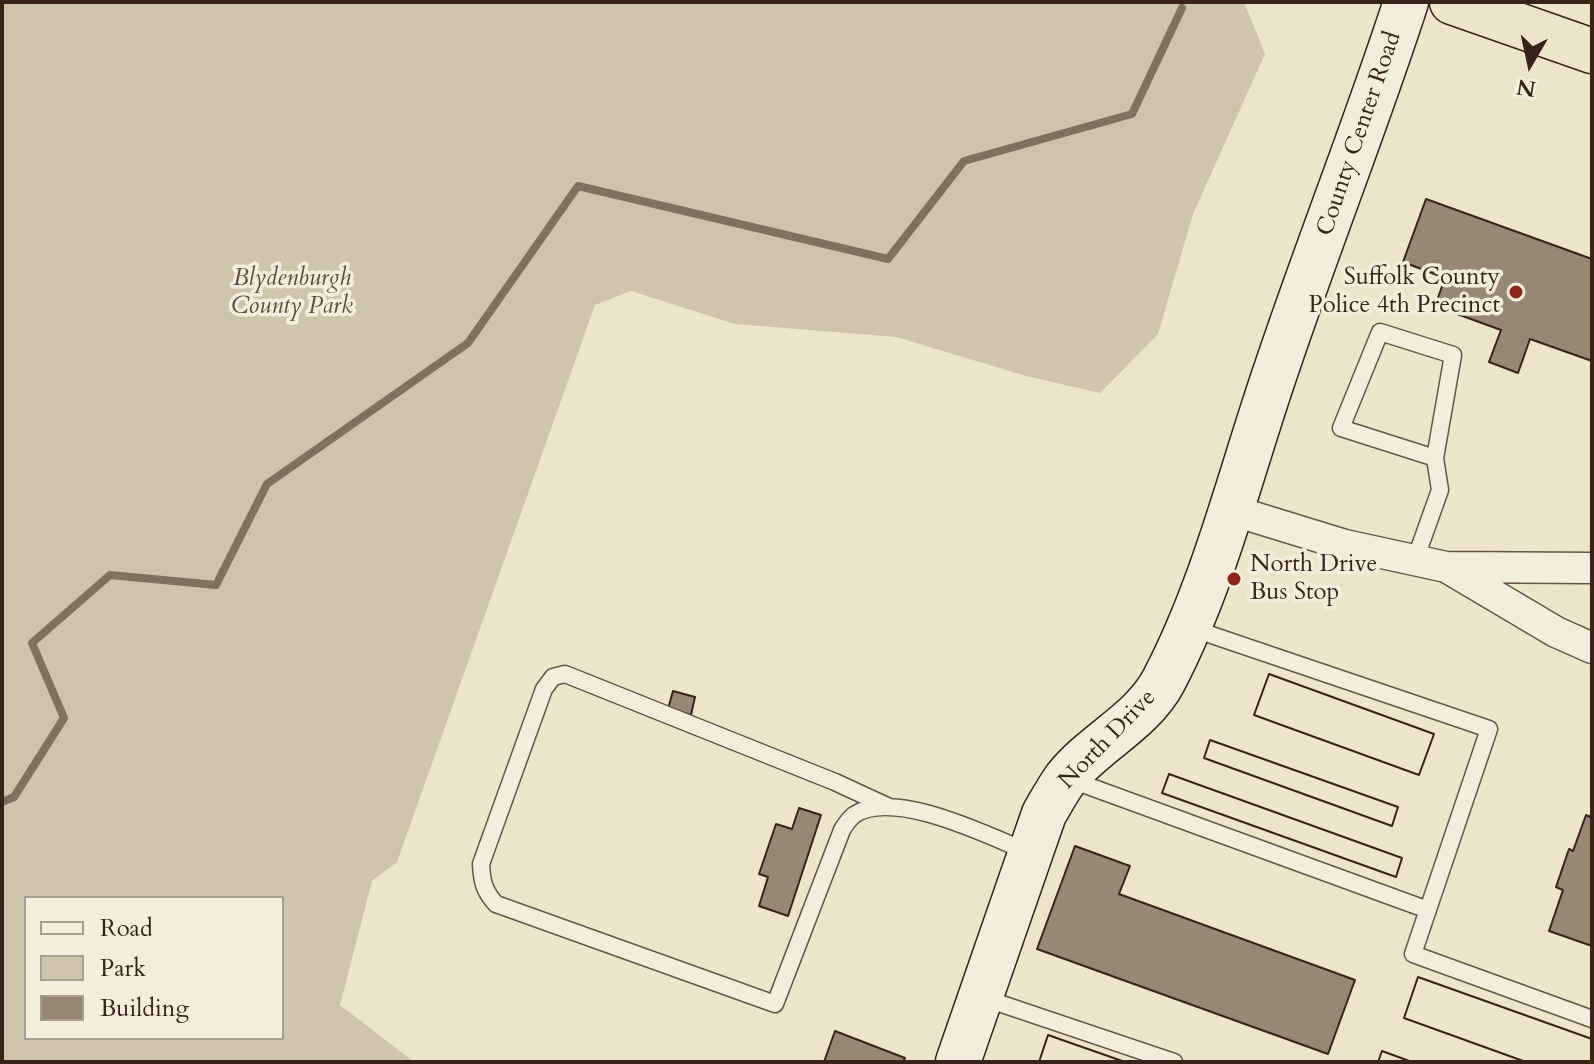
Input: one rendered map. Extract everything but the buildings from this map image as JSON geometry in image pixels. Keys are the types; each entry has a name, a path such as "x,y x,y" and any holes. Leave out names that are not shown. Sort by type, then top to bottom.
{"highway":[{"path":"1452,2 1592,51"}],"street":[{"name":"County Center Road","path":"1231,510 1277,366 1368,119 1406,2"},
{"path":"1231,510 1322,538 1446,567 1592,568"},
{"name":"North Drive","path":"958,1062 1044,814 1066,778 1144,709 1163,683 1188,627 1231,510"},
{"path":"1446,567 1556,632 1590,638"}],"lane":[{"path":"1415,560 1440,490 1435,458 1453,355 1380,332 1341,428 1435,458"},
{"path":"1188,627 1489,729 1413,954 1592,1019"},
{"path":"887,806 855,814 842,830 775,1004 496,904 486,894 482,882 481,864 544,689 553,677 565,674 887,806 942,816 1029,852"},
{"path":"1066,778 1428,910"},
{"path":"980,996 1174,1062"}],"green space":[{"name":"Blydenburgh County Park","path":"2,2 1244,2 1265,54 1193,214 1158,334 1100,393 1026,376 896,337 735,324 631,291 595,305 397,862 372,881 340,1005 414,1062 2,1062"}],"waterway":[{"path":"2,802 14,797 64,718 32,643 110,575 216,585 267,484 468,343 578,186 888,259 964,161 1132,114 1182,8"}],"place":[{"name":"Suffolk County Police 4th Precinct","path":"1516,292"},
{"name":"North Drive Bus Stop","path":"1234,579"}]}
